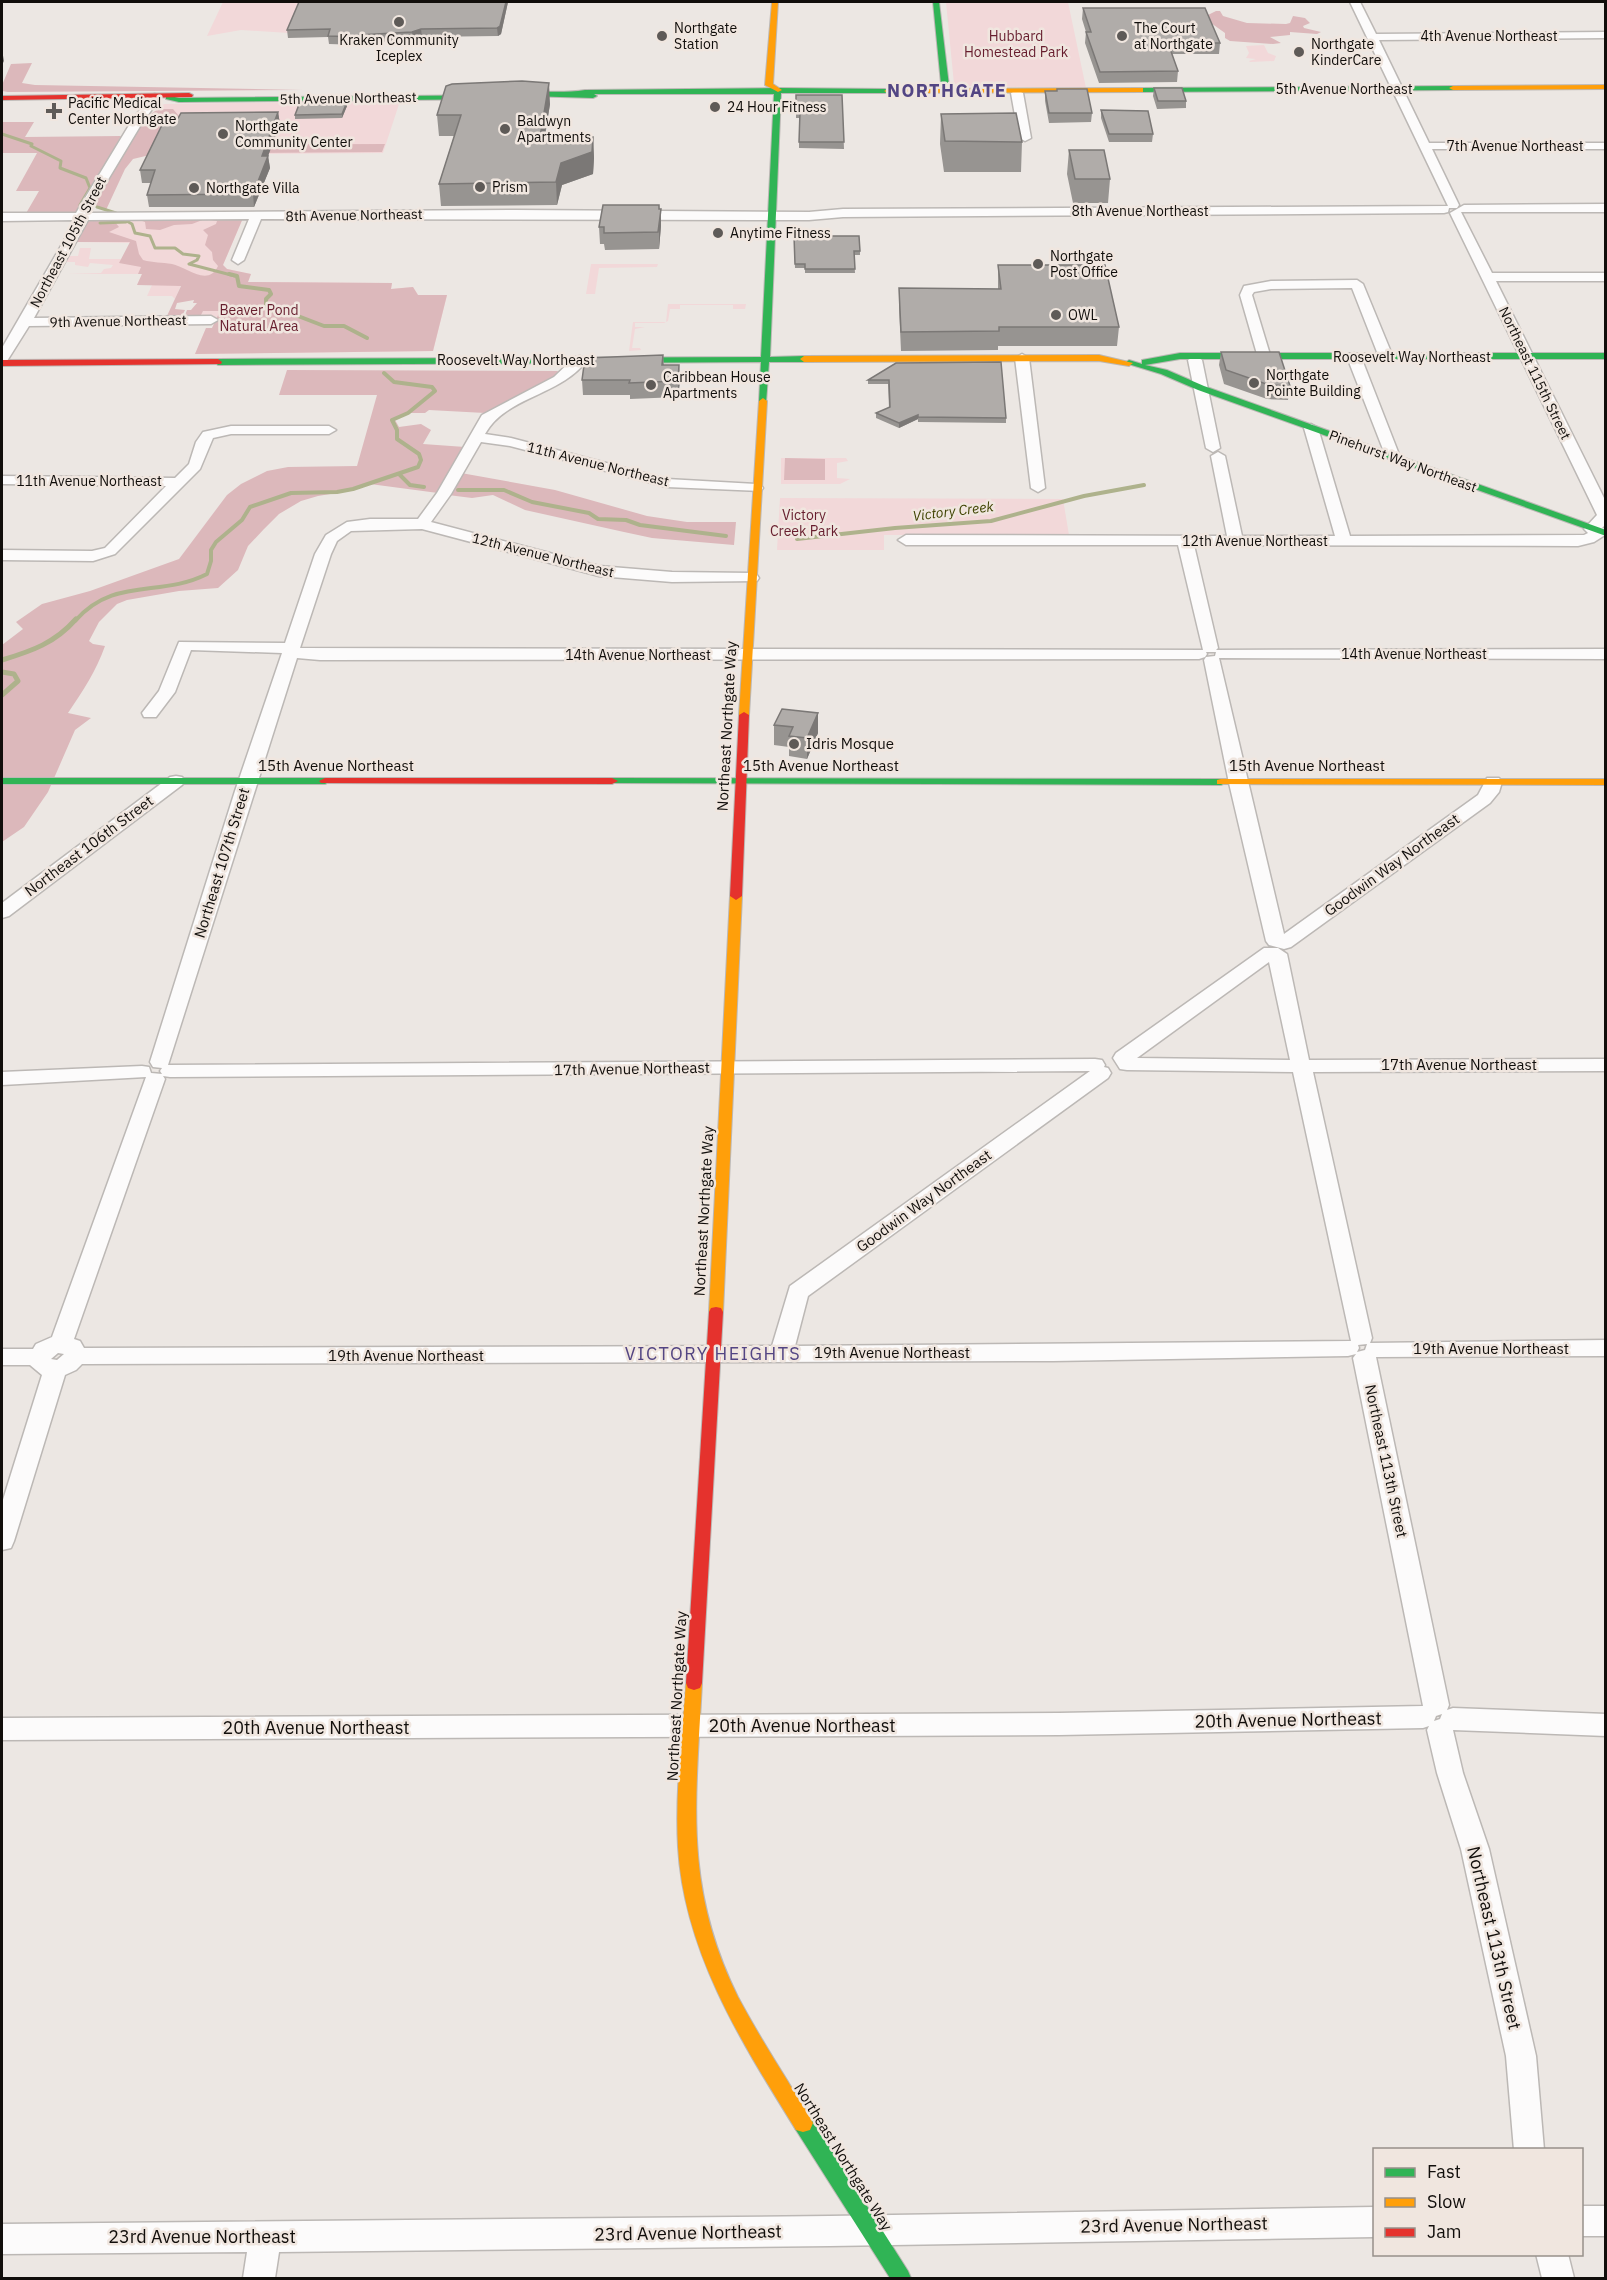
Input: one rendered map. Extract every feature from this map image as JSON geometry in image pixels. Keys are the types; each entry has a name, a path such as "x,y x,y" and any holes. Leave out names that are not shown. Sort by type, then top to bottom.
{"main road":[{"path":"936,2 946,92"},
{"path":"775,5 789,25"},
{"name":"Northeast Northgate Way","path":"775,5 769,85 778,93"},
{"name":"Northeast Northgate Way","path":"787,75 786,85 778,93 747,655 714,1354 686,1827 687,1856 693,1899 709,1957 724,1994 901,2278"},
{"name":"5th Avenue Northeast","path":"2,98 162,97 179,100 515,97 527,94 585,92 778,93 1605,87"},
{"name":"5th Avenue Northeast","path":"946,92 1082,91"},
{"name":"Roosevelt Way Northeast","path":"1124,366 1180,356 1264,358 1605,356"},
{"name":"Roosevelt Way Northeast","path":"2,363 1022,358 1066,359 1148,367 1220,358"},
{"name":"Pinehurst Way Northeast","path":"1124,366 1201,388 1599,531"},
{"name":"Pinehurst Way Northeast","path":"1148,367 1183,378 1201,388"},
{"name":"15th Avenue Northeast","path":"2,781 1605,782"}],"street":[{"name":"Northeast 115th Street","path":"1355,2 1605,516 1599,531"},
{"name":"4th Avenue Northeast","path":"1373,37 1605,35"},
{"path":"1017,93 1025,138"},
{"name":"Northeast 105th Street","path":"2,358 82,222 82,211 113,160 162,97"},
{"name":"7th Avenue Northeast","path":"1424,146 1605,146"},
{"name":"8th Avenue Northeast","path":"2,217 1605,208"},
{"path":"238,260 256,216"},
{"path":"1488,277 1605,277"},
{"path":"1264,358 1246,295 1247,291 1253,287 1271,285 1357,284 1386,357"},
{"name":"9th Avenue Northeast","path":"25,322 211,320"},
{"path":"1354,357 1393,457"},
{"path":"1022,358 1038,488"},
{"path":"422,524 444,494 487,418 559,380 580,360"},
{"path":"1195,360 1235,540"},
{"path":"1311,428 1344,540"},
{"path":"2,555 102,555 117,546 176,482 195,466 200,457 203,439 208,435 231,430 329,430"},
{"name":"11th Avenue Northeast","path":"477,437 511,442 667,483 756,488"},
{"name":"11th Avenue Northeast","path":"2,480 176,482"},
{"name":"12th Avenue Northeast","path":"338,531 357,525 422,524 599,571 672,577 751,578"},
{"name":"Northeast 107th Street","path":"68,1350 247,782 323,554 331,538 338,531"},
{"name":"12th Avenue Northeast","path":"906,540 1578,541 1588,539 1599,531"},
{"name":"Northeast 113th Street","path":"1185,541 1277,947 1450,1773 1475,1849 1521,2056 1529,2148"},
{"name":"14th Avenue Northeast","path":"150,713 167,692 185,645 280,647 320,655 1605,654"},
{"name":"Northeast 106th Street","path":"2,912 176,781"},
{"name":"Goodwin Way Northeast","path":"1125,1061 1277,947 1484,799 1490,792 1493,782"},
{"path":"1098,1069 1118,1071 1126,1068 1125,1061"},
{"name":"17th Avenue Northeast","path":"1125,1061 1301,1066 1605,1065"},
{"name":"17th Avenue Northeast","path":"2,1078 156,1071 1098,1069"},
{"name":"Goodwin Way Northeast","path":"782,1353 798,1293 1098,1069"},
{"path":"2,1541 47,1363 49,1347 68,1350"},
{"name":"19th Avenue Northeast","path":"68,1350 714,1354 1605,1348"},
{"path":"2,1357 47,1363"},
{"name":"20th Avenue Northeast","path":"2,1729 1195,1722 1317,1718 1438,1718 1605,1725"},
{"path":"1583,2221 1605,2222"},
{"name":"23rd Avenue Northeast","path":"2,2238 870,2231 1373,2222"},
{"path":"259,2278 265,2236"},
{"path":"1552,2256 1558,2278"}],"green space":[{"path":"223,2 302,2 289,33 241,30 207,36"},
{"name":"Hubbard Homestead Park","path":"946,2 1068,2 1086,88 954,84"},
{"path":"1220,11 1223,16 1247,23 1286,24 1290,23 1293,16 1305,18 1310,23 1303,26 1304,28 1321,32 1317,34 1290,32 1290,35 1270,37 1281,43 1273,44 1230,41 1225,38 1225,33 1211,23 1206,16"},
{"path":"1264,45 1268,53 1276,56 1274,61 1250,62 1256,59 1246,58 1249,53 1246,46"},
{"path":"32,63 22,83 303,90 2,91 2,85 11,64"},
{"path":"400,101 383,153 127,155 154,113 164,104"},
{"path":"159,109 173,109 179,116 171,123 160,145 385,144 382,152 154,154 133,159 125,169 106,210 95,205 132,137 141,124"},
{"path":"2,122 34,122 25,137 121,136 79,211 25,215 39,191 16,191 37,153 2,153"},
{"name":"Beaver Pond Natural Area","path":"243,218 223,265 227,269 251,274 248,282 392,283 391,289 413,287 418,295 447,295 433,351 195,354 206,328 212,328 218,318 200,317 214,286 181,285 175,299 172,296 147,296 152,285 137,285 142,274 67,274 101,273 113,265 90,263 88,267 75,265 75,262 65,262 68,256 78,256 80,248 91,248 89,259 122,259 130,243 76,242 87,222 92,220"},
{"name":"Beaver Pond Natural Area","path":"243,218 223,265 227,269 251,274 248,282 392,283 391,289 413,287 418,295 447,295 433,351 195,354 206,328 212,328 220,311 203,311 200,317 184,318 187,310 191,310 197,303 193,303 194,300 177,303 175,309 185,310 181,318 166,318 181,286 137,285 142,274 138,274 141,267 119,263 130,242 76,242 87,222 96,219","holes":["126,219 145,222 146,229 160,230 205,219 217,221 216,224 203,230 208,235 205,245 212,252 213,260 218,266 214,272 202,276 172,264 143,260 136,241 109,232 119,227 115,222"]},
{"path":"591,264 658,264 657,267 599,268 595,294 586,294"},
{"path":"668,304 746,304 745,309 733,309 733,305 680,305 680,309 670,309 666,322"},
{"path":"633,322 666,322 635,323 635,327 645,327 635,329 632,348 641,350 629,351"},
{"path":"287,370 557,371 561,373 556,378 485,413 429,410 425,413 411,413 395,420 399,427 421,424 431,430 423,444 465,447 438,493 370,484 355,490 301,501 279,514 264,529 248,546 238,570 218,588 179,591 127,600 117,604 99,622 89,641 105,646 89,681 68,713 91,718 75,730 48,792 24,827 2,842 2,645 23,629 16,622 42,604 90,591 179,559 227,495 241,484 267,471 288,467 357,466 377,395 279,395"},
{"path":"781,458 846,458 848,461 837,463 837,478 850,479 840,484 781,484"},
{"path":"785,458 825,459 825,480 784,480"},
{"path":"461,473 555,490 647,516 687,522 736,522 734,545 652,538 525,510 493,495 472,498 448,495"},
{"name":"Victory Creek Park","path":"780,498 1063,499 1069,535 884,535 884,550 777,550"}],"building":[{"name":"Kraken Community Iceplex","path":"299,2 506,2 500,26 497,28 421,29 412,32 359,35 358,37 328,36 330,29 287,30"},
{"path":"1083,8 1205,8 1220,43 1168,43 1178,71 1100,72 1086,32 1091,32"},
{"path":"522,81 549,83 540,137 593,137 592,152 561,163 556,182 439,184 461,115 437,115 446,86"},
{"path":"1154,88 1182,88 1186,101 1158,101"},
{"path":"1057,89 1087,89 1092,113 1049,113 1045,91 1057,91"},
{"path":"796,95 842,95 844,142 799,142 800,112 796,112"},
{"path":"300,102 347,102 342,114 295,115"},
{"path":"1101,110 1148,111 1153,134 1109,134"},
{"path":"278,112 262,156 268,156 253,194 147,195 155,170 140,170 163,123 177,120 181,113"},
{"path":"1016,113 1022,142 945,141 941,114"},
{"path":"1069,150 1104,150 1110,179 1075,179"},
{"path":"603,205 659,205 661,209 658,232 604,233 604,227 599,227"},
{"path":"794,236 859,236 860,251 854,251 855,269 805,269 805,264 795,264"},
{"path":"998,265 1105,265 1119,327 999,327 999,331 901,332 899,288 1001,289"},
{"path":"1221,352 1279,352 1290,386 1269,385 1226,370"},
{"path":"663,355 662,365 679,365 678,381 629,383 630,380 582,380 585,358"},
{"path":"1001,362 1006,418 918,417 918,415 899,423 876,413 890,407 889,380 868,380 896,363"},
{"path":"782,709 818,713 807,738 789,736 793,727 774,725"}],"waterway":[{"path":"2,134 32,144 31,146 61,161 60,168 86,178 90,188 80,205"},
{"path":"97,207 116,213"},
{"path":"123,219 132,224 135,233 150,236 155,248 175,248 183,254 199,256 197,260 189,264 235,276"},
{"path":"100,223 126,222"},
{"path":"229,274 237,276 239,286 269,290 271,294 266,299 266,306 273,311 298,316 324,326 344,326 367,338"},
{"path":"75,621 90,607 105,598 172,585 207,574 211,561 211,550 216,542 242,520 250,507 291,493 337,492 353,489 418,467 421,460 419,454 397,439 397,430 392,420 408,413 435,391 432,387 394,382 384,373"},
{"name":"Victory Creek","path":"399,474 410,485 424,487"},
{"name":"Victory Creek","path":"797,539 895,528 991,521 1084,496 1144,485"},
{"name":"Victory Creek","path":"458,490 504,490 532,502 589,513 598,519 626,520 640,525 726,536"},
{"path":"2,660 42,645 60,634 76,619"},
{"path":"2,672 14,674 18,681 2,695"}],"traffic: fast":[{"path":"936,2 946,94"},
{"path":"1140,90 1453,88"},
{"path":"763,401 778,90"},
{"path":"573,94 585,92 888,91"},
{"path":"169,97 179,100 515,97 527,94 593,96"},
{"path":"1145,362 1180,356 1606,356"},
{"path":"218,362 804,359"},
{"path":"1129,363 1164,372 1201,388 1606,533"},
{"path":"2,781 325,781"},
{"path":"612,781 1221,782"},
{"path":"803,2123 901,2278"}],"traffic: slow":[{"path":"775,2 769,85 778,90"},
{"path":"1453,88 1606,87"},
{"path":"888,91 1140,90"},
{"path":"804,359 1099,358 1129,363"},
{"path":"744,715 763,401"},
{"path":"1221,782 1606,782"},
{"path":"716,1312 736,896"},
{"path":"694,1683 686,1824 689,1871 695,1906 717,1972 732,2003 748,2034 803,2123"}],"traffic: jam":[{"path":"2,98 189,95"},
{"path":"2,363 218,362"},
{"path":"736,896 744,715"},
{"path":"325,781 612,781"},
{"path":"694,1683 716,1312"}],"place":[{"name":"Kraken Community Iceplex","path":"399,22"},
{"name":"Northgate Station","path":"662,36"},
{"name":"The Court at Northgate","path":"1122,36"},
{"name":"Northgate KinderCare","path":"1299,52"},
{"name":"24 Hour Fitness","path":"715,107"},
{"name":"Pacific Medical Center Northgate","path":"54,111"},
{"name":"Baldwyn Apartments","path":"505,129"},
{"name":"Northgate Community Center","path":"223,134"},
{"name":"Prism","path":"480,187"},
{"name":"Northgate Villa","path":"194,188"},
{"name":"Anytime Fitness","path":"718,233"},
{"name":"Northgate Post Office","path":"1038,264"},
{"name":"OWL","path":"1056,315"},
{"name":"Northgate Pointe Building","path":"1254,383"},
{"name":"Caribbean House Apartments","path":"651,385"},
{"name":"Idris Mosque","path":"794,744"}],"district":[{"name":"NORTHGATE","path":"947,91"},
{"name":"VICTORY HEIGHTS","path":"713,1354"}]}
